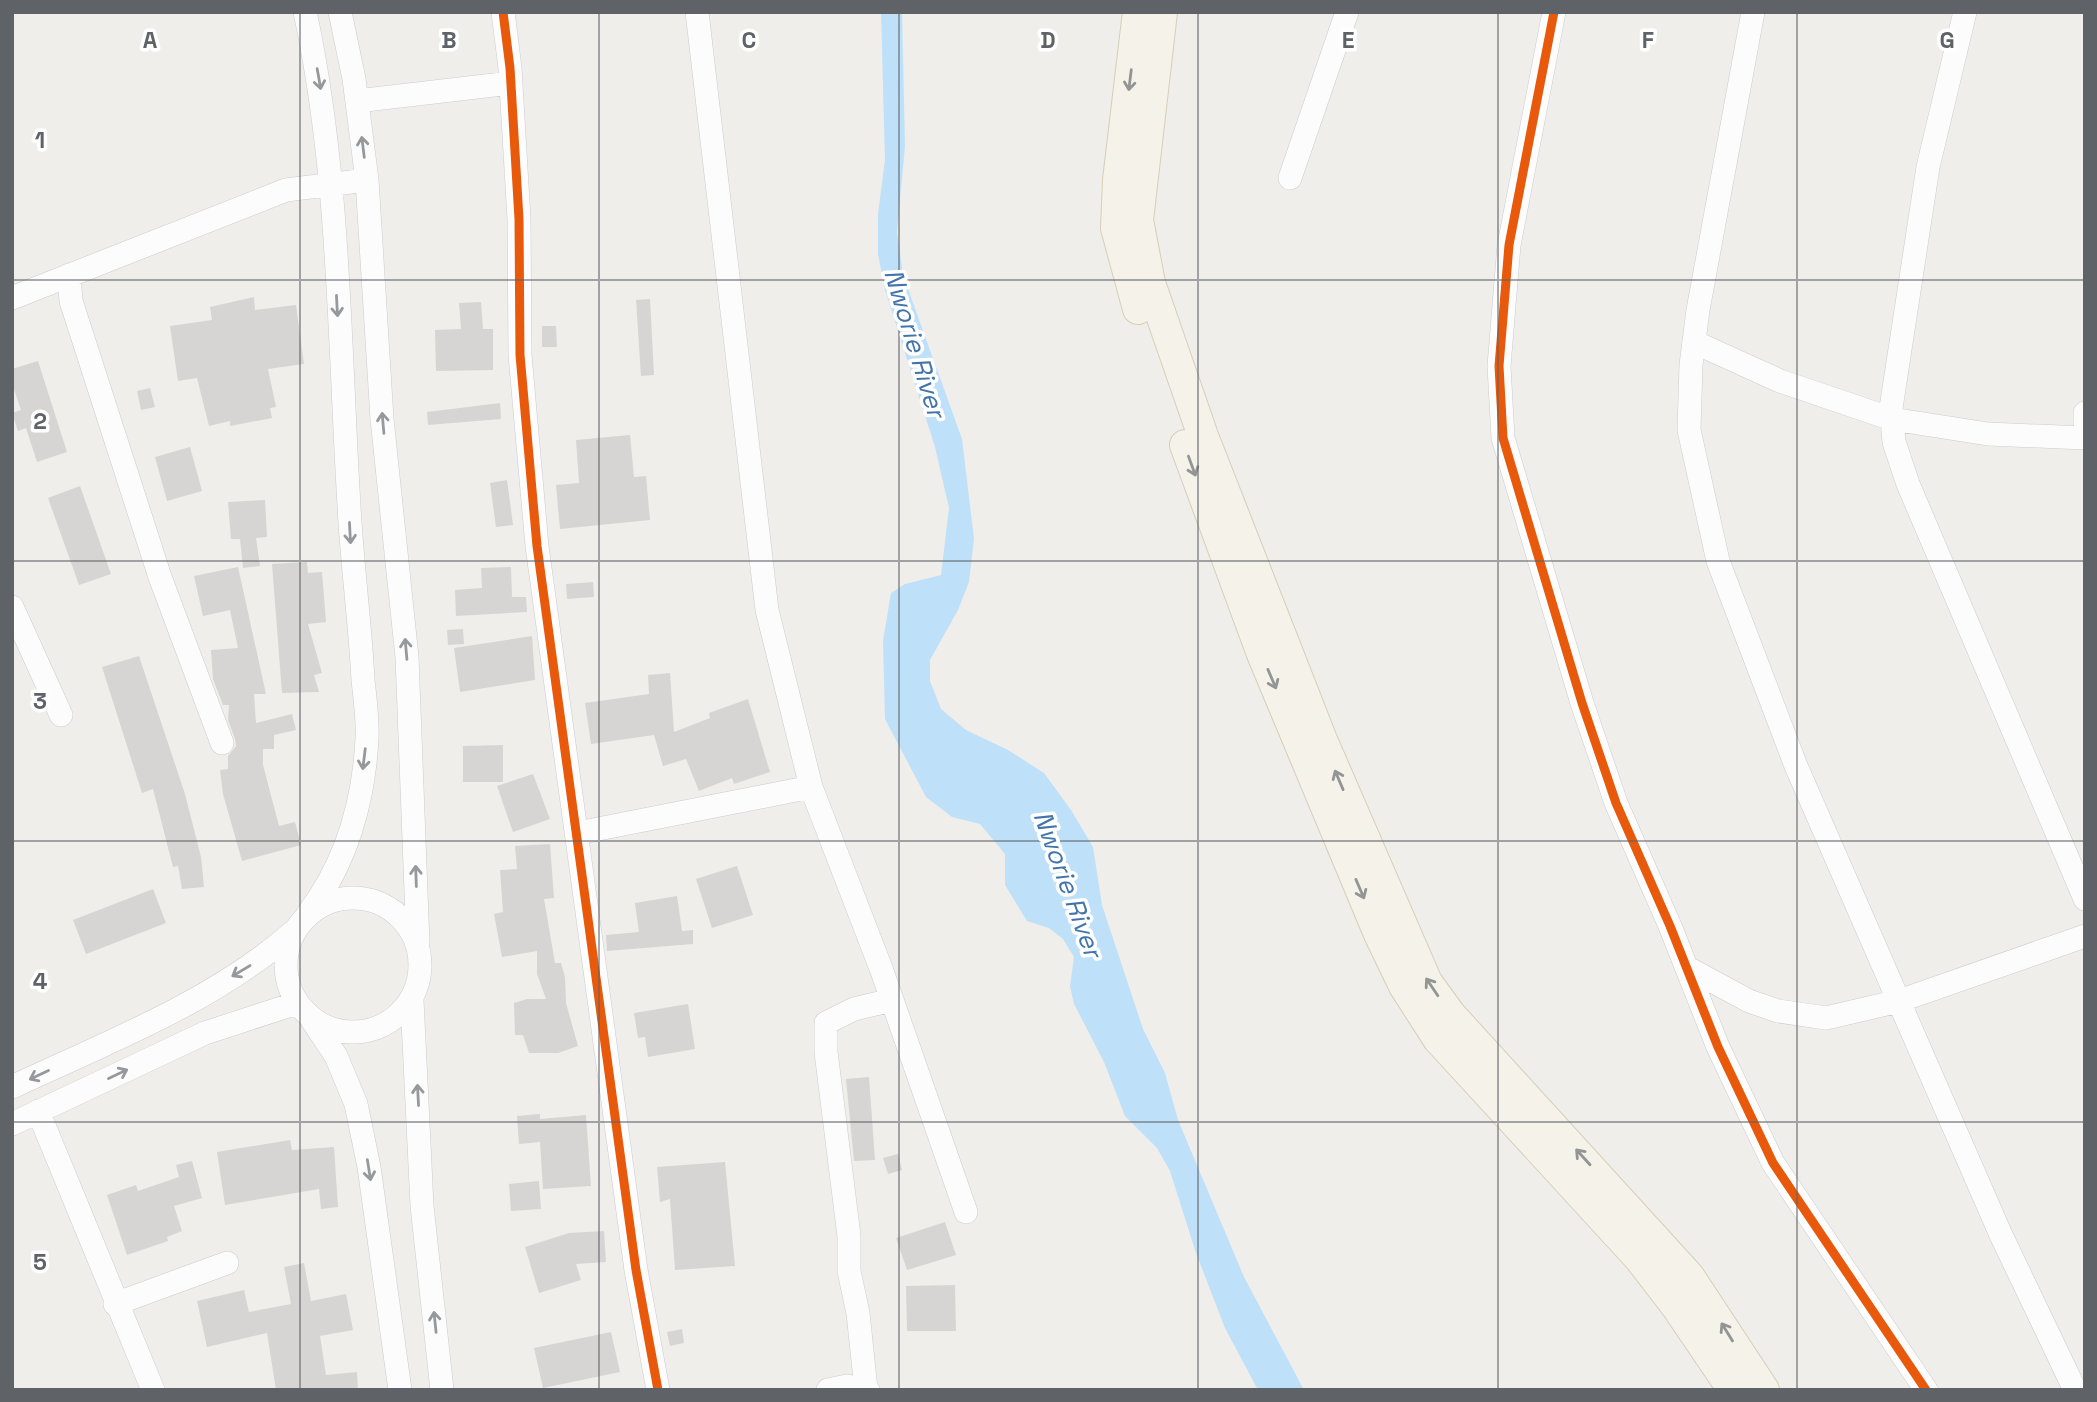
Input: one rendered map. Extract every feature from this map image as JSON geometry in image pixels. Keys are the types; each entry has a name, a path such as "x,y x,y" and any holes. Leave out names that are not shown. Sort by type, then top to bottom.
{"main road":[{"path":"1138,12 1118,180 1116,228 1119,248 1156,368 1262,654 1379,934 1404,986 1438,1038 1639,1258 1676,1306 1732,1390"},
{"path":"1162,12 1139,209 1140,237 1150,283 1203,436 1322,740 1408,939 1427,982 1451,1015 1689,1276 1764,1390"}],"street":[{"path":"12,1087 167,1015 264,957 301,922 328,888 347,845 360,793 367,737 351,534 332,182 319,78 305,12"},
{"path":"12,1124 205,1033 303,1010 327,1027 345,1032 365,1032 383,1026 399,1015 412,1000 419,983 421,963 418,944 407,657 383,419 367,180 357,101 340,12"},
{"path":"502,12 511,83 519,219 520,355 537,546 636,1270 658,1390"},
{"path":"697,12 766,610 811,788 892,1000 966,1212"},
{"path":"1290,178 1347,12"},
{"path":"1554,12 1509,245 1499,366 1503,438 1577,690 1611,790 1718,1048 1773,1163 1926,1390"},
{"path":"1753,12 1694,342 1689,430 1718,561 1796,766 2001,1235 2075,1390"},
{"path":"1965,12 1928,167 1892,419 1894,442 1908,484 2085,899"},
{"path":"357,101 511,83"},
{"path":"12,298 286,190 332,182 367,180"},
{"path":"69,275 71,301 160,577 222,743"},
{"path":"1694,342 1780,381 1892,419 1988,434 2085,438"},
{"path":"2085,413 2085,423"},
{"path":"12,607 61,715"},
{"path":"578,833 811,788"},
{"path":"400,1390 369,1167 356,1104 337,1056 303,1010 289,986 285,967 288,948 301,922 333,901 362,898 380,903 397,913 410,927 418,944"},
{"path":"1686,967 1749,1001 1778,1011 1826,1018 1899,1001 2085,936"},
{"path":"412,1000 422,1206 442,1390"},
{"path":"828,1390 847,1386 867,1389 858,1313 849,1271 849,1236 826,1052 826,1023 854,1009 892,1000"},
{"path":"38,1111 115,1304 153,1390"},
{"path":"115,1304 227,1263"}],"water":[{"name":"Nworie River","path":"881,12 902,12 905,146 897,232 903,275 962,439 974,539 969,582 958,610 930,660 930,681 941,709 966,730 1008,750 1044,773 1093,847 1102,905 1143,1029 1165,1073 1178,1120 1244,1277 1304,1390 1258,1390 1225,1328 1196,1253 1170,1171 1157,1148 1125,1116 1104,1062 1074,1004 1070,986 1074,957 1063,939 1049,928 1027,921 1005,885 1005,854 980,824 952,817 926,797 885,719 883,641 891,593 905,584 941,575 949,508 935,447 885,290 878,254 878,214 885,160"}],"building":[{"path":"254,297 255,310 296,305 304,364 268,369 276,407 270,408 272,418 230,426 230,421 209,426 197,378 178,381 170,326 212,320 210,307"},
{"path":"650,299 654,375 641,376 636,300"},
{"path":"481,302 483,329 493,329 493,370 436,371 435,330 461,329 459,303"},
{"path":"542,326 556,326 557,347 542,347"},
{"path":"38,361 67,452 37,462 26,428 18,431 12,413 21,410 12,383 12,369"},
{"path":"150,388 155,407 141,410 137,391"},
{"path":"500,403 501,419 428,425 427,412"},
{"path":"630,435 634,477 646,476 650,520 560,529 556,485 579,483 576,440"},
{"path":"190,447 202,491 167,501 155,457"},
{"path":"507,480 513,525 496,527 490,483"},
{"path":"80,486 111,574 79,585 48,498"},
{"path":"265,500 267,537 256,538 260,566 243,568 240,539 231,539 228,502"},
{"path":"307,562 308,573 322,572 326,622 308,624 322,673 314,675 319,692 282,693 272,564"},
{"path":"238,567 266,694 254,694 256,723 292,714 296,730 274,735 274,749 263,749 263,765 279,826 295,822 301,845 242,861 223,794 220,770 228,769 228,756 236,746 235,739 228,720 229,705 223,705 213,679 211,650 238,648 230,610 203,616 194,576"},
{"path":"511,567 512,597 526,597 527,612 456,616 455,590 482,588 481,568"},
{"path":"593,582 594,597 567,599 566,584"},
{"path":"463,629 464,644 448,645 447,630"},
{"path":"532,636 535,680 460,692 454,648"},
{"path":"139,656 185,794 201,857 204,887 182,889 178,866 173,867 153,789 142,793 102,667"},
{"path":"670,673 674,732 710,718 709,713 748,699 770,772 734,784 732,778 699,791 686,759 663,766 654,735 591,744 585,703 649,694 648,675"},
{"path":"503,745 503,782 463,782 463,746"},
{"path":"533,774 550,819 513,832 497,786"},
{"path":"550,844 554,898 544,899 555,963 561,963 565,977 566,1003 578,1046 558,1053 529,1053 523,1035 515,1035 514,1003 527,999 546,999 537,974 537,951 502,957 494,914 503,912 500,870 517,869 515,846"},
{"path":"737,866 753,915 712,928 696,879"},
{"path":"153,889 166,923 86,954 73,920"},
{"path":"677,896 682,931 693,930 693,944 607,951 606,935 639,932 635,903"},
{"path":"688,1004 695,1049 648,1057 645,1037 638,1038 634,1013"},
{"path":"869,1077 875,1160 854,1161 846,1079"},
{"path":"540,1114 540,1119 586,1115 591,1186 543,1189 540,1142 519,1144 517,1116"},
{"path":"290,1140 292,1150 334,1147 338,1207 321,1209 319,1189 225,1205 217,1152"},
{"path":"898,1154 902,1170 888,1174 883,1158"},
{"path":"192,1161 202,1198 174,1206 182,1231 167,1237 168,1241 127,1255 107,1195 136,1185 138,1191 179,1177 176,1165"},
{"path":"725,1162 735,1266 675,1270 670,1199 660,1202 657,1167"},
{"path":"539,1181 541,1209 511,1211 509,1184"},
{"path":"945,1222 956,1255 907,1270 896,1238"},
{"path":"604,1231 606,1262 576,1264 581,1280 539,1293 525,1247 569,1233"},
{"path":"304,1263 311,1301 346,1294 353,1330 320,1336 326,1375 357,1372 358,1390 276,1390 267,1333 207,1347 197,1301 244,1290 249,1312 291,1304 284,1267"},
{"path":"955,1285 956,1331 907,1331 906,1286"},
{"path":"682,1329 684,1343 670,1346 667,1332"},
{"path":"611,1332 620,1372 543,1388 534,1348"}],"cycle path":[{"path":"503,12 510,68 519,219 520,355 537,546 636,1270 658,1390"},
{"path":"1554,12 1509,245 1499,366 1503,438 1582,703 1616,803 1670,926 1718,1047 1773,1163 1926,1390"}]}
